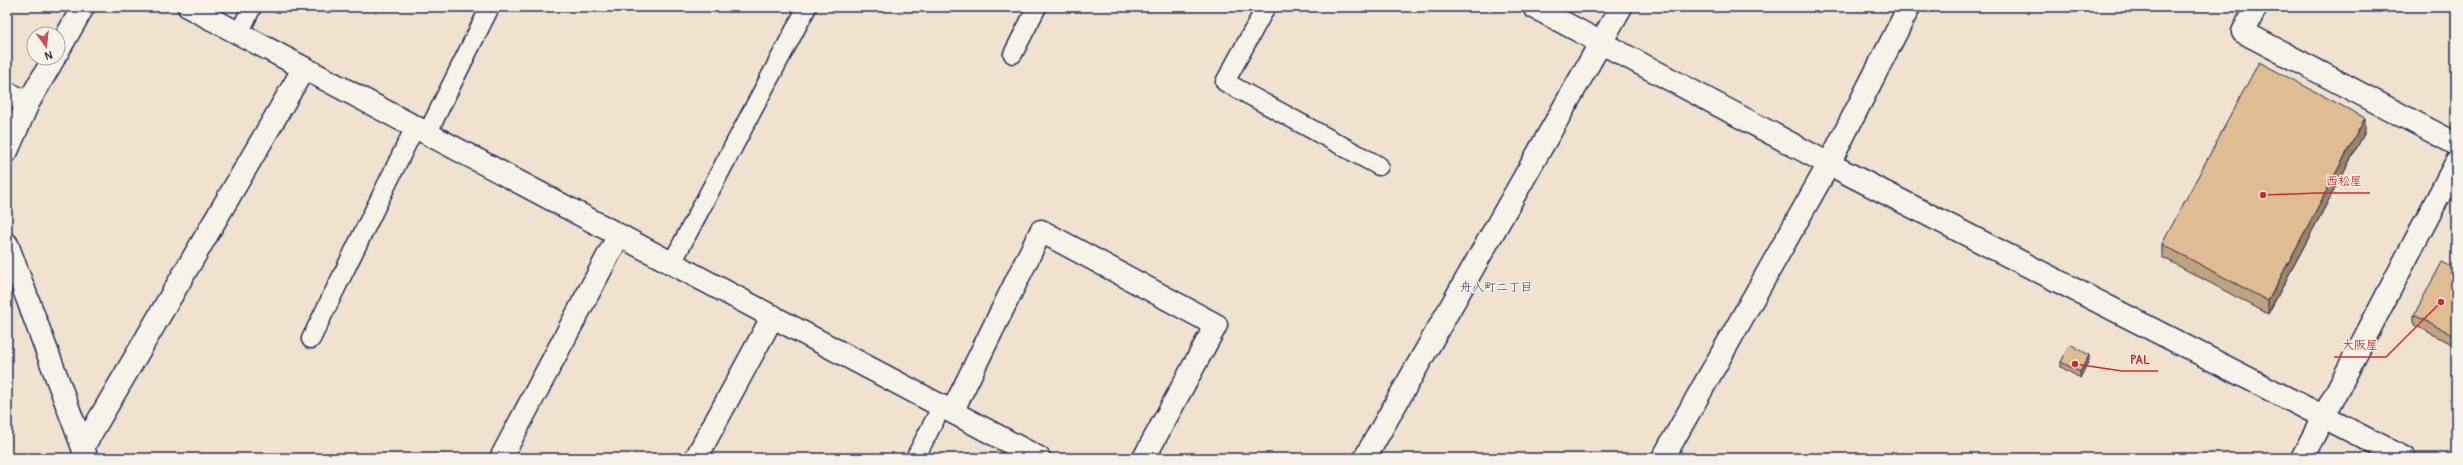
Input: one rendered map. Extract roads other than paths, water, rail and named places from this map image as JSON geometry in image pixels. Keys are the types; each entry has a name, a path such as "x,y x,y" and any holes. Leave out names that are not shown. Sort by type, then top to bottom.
{"street":[{"path":"66,37 83,7"},
{"path":"189,7 1039,458"},
{"path":"1534,7 1829,164 2404,458"},
{"path":"1365,458 1602,43 1621,7"},
{"path":"1663,458 1829,164 1908,7"},
{"path":"2256,7 2243,32 2456,144"},
{"path":"7,151 28,103 49,66"},
{"path":"85,452 304,68"},
{"path":"7,93 28,103"},
{"path":"2302,458 2456,163"},
{"path":"947,409 1041,231 1216,325 1144,458"},
{"path":"501,458 619,235"},
{"path":"7,244 85,452"},
{"path":"696,458 773,316"}],"lane":[{"path":"239,34 252,7"},
{"path":"311,339 421,131 490,7"},
{"path":"672,263 807,7"},
{"path":"1013,54 1037,7"},
{"path":"1266,7 1225,82 1379,166"},
{"path":"916,458 947,409"}],"place":[{"name":"西松屋","path":"2263,195"},
{"name":"大阪屋","path":"2441,302"},
{"name":"PAL","path":"2075,364"}],"district":[{"name":"舟入町二丁目","path":"1496,287"}]}
